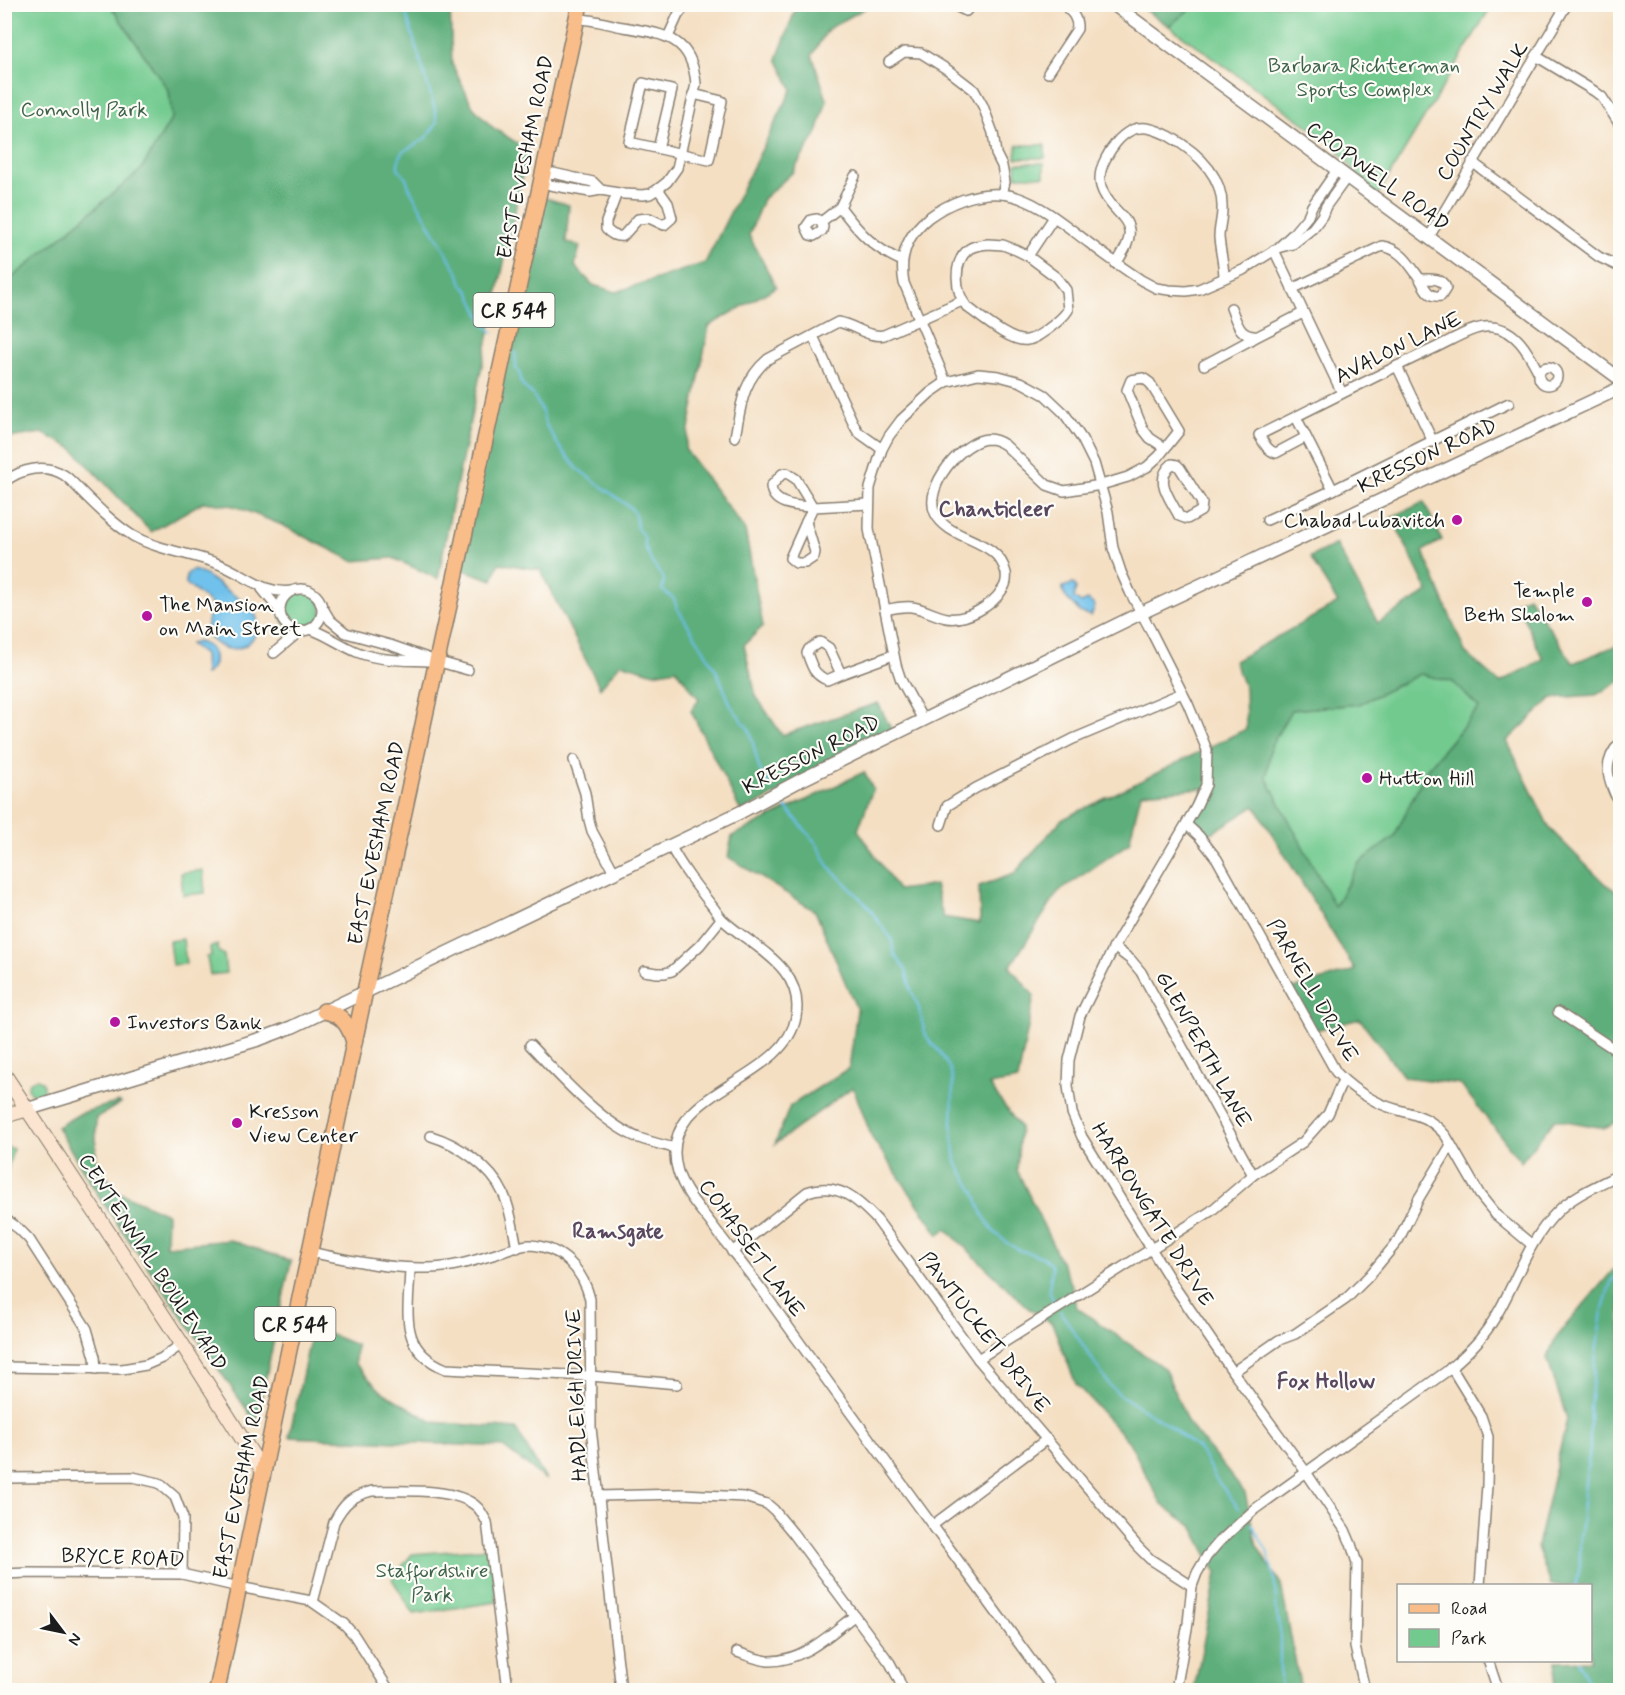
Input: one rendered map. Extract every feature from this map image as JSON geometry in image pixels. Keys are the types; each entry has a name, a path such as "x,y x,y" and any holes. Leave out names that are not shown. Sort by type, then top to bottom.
{"main road":[{"name":"EAST EVESHAM ROAD","path":"217,1690 354,1042 578,12"},
{"path":"324,1011 332,1012 346,1023 351,1030 354,1042"},
{"name":"CENTENNIAL BOULEVARD","path":"4,1074 264,1473"},
{"name":"KRESSON ROAD","path":"4,1116 28,1109"}],"street":[{"path":"668,37 678,15 687,4"},
{"path":"951,4 966,11 972,4"},
{"path":"1048,73 1077,29 1076,17 1063,4"},
{"name":"CROPWELL ROAD","path":"1113,4 1620,379"},
{"name":"COUNTRY WALK","path":"1429,237 1567,4"},
{"path":"542,179 550,185 590,192 601,190 650,194 672,176 677,168 696,84 692,62 687,52 668,37 578,12"},
{"path":"889,62 904,52 921,53 974,90 983,106 993,134 996,154 1002,166 1005,182 1002,194"},
{"path":"1536,56 1602,97 1620,125"},
{"path":"658,149 672,90 643,83 629,142 658,149 680,154 709,160 722,101 693,94"},
{"path":"1116,264 1126,247 1129,230 1101,187 1099,174 1108,153 1119,140 1129,131 1148,128 1171,138 1198,155 1211,169 1221,194 1219,234 1224,278"},
{"path":"1472,162 1599,256 1620,267"},
{"path":"923,720 901,680 893,655 869,529 870,488 882,449 901,420 930,393 946,382 903,283 902,261 906,247 916,231 942,208 962,200 1002,194 1020,199 1054,218 1116,264 1156,288 1186,291 1199,289 1243,270 1276,249 1308,216 1312,206 1342,174"},
{"path":"821,222 840,207 855,176"},
{"path":"617,193 606,222 606,229 617,237 622,236 638,219 649,218 664,225 669,222 672,218 668,203 658,189"},
{"path":"840,207 870,243 902,261"},
{"path":"1028,256 1054,218"},
{"path":"1003,245 1028,256 1063,284 1068,295 1068,310 1055,324 1036,337 1027,340 1013,339 967,307 962,301 958,267 962,257 969,249 977,246 1003,245"},
{"path":"1292,289 1382,246 1395,250 1405,258 1420,279"},
{"path":"1276,249 1292,289 1342,393"},
{"path":"735,437 743,394 750,380 768,359 838,322 849,324 877,336 884,335 962,301"},
{"path":"1231,308 1242,332 1258,336"},
{"path":"1204,365 1303,313"},
{"name":"AVALON LANE","path":"1306,437 1276,453 1266,447 1259,435 1480,327 1493,327 1505,331 1522,344 1539,373"},
{"path":"813,336 858,432 882,449"},
{"path":"1397,366 1433,442"},
{"name":"HARROWGATE DRIVE","path":"946,382 978,374 1022,382 1045,395 1070,418 1094,463 1101,485 1115,554 1130,592 1182,693 1207,750 1206,786 1187,825 1114,947 1080,1016 1069,1060 1068,1086 1072,1113 1082,1137 1176,1289 1345,1530 1357,1563 1355,1647 1365,1690"},
{"path":"885,610 910,607 948,618 962,617 993,602 1006,584 1005,568 992,551 956,532 936,515 933,507 937,482 943,471 976,442 986,439 997,440 1047,486 1064,491 1101,485 1128,477 1159,456 1179,431 1150,383 1143,378 1131,380 1126,390 1143,429 1150,438 1165,448"},
{"name":"KRESSON ROAD","path":"28,1109 260,1039 292,1027 741,812 801,780 1142,613 1620,388"},
{"path":"1267,520 1334,490 1509,403"},
{"path":"1296,417 1334,490"},
{"path":"1150,464 1163,473"},
{"path":"1172,464 1177,465 1202,503 1201,511 1187,519 1179,516 1162,481 1163,473 1172,464"},
{"path":"4,482 24,470 43,469 64,475 109,518 133,536 218,563 258,585 275,591 302,589 309,591 317,597 330,620 346,633 468,670"},
{"path":"813,507 796,479 787,473 771,486 774,496 785,504 813,507 869,504"},
{"path":"806,522 813,507"},
{"path":"258,585 268,594 280,611 286,625 293,629 321,633 338,644 360,653 389,660 436,661"},
{"path":"280,611 284,598 292,591"},
{"path":"274,653 315,625 320,619 322,610 320,603"},
{"path":"841,674 893,655"},
{"path":"941,825 947,806 976,788 1073,740 1182,693"},
{"path":"1620,743 1610,758 1608,772 1620,805"},
{"path":"574,760 585,793 592,831 614,872"},
{"name":"PARNELL DRIVE","path":"1187,825 1217,859 1327,1056 1343,1080 1376,1102 1423,1116 1439,1128 1452,1145 1480,1195 1496,1215 1531,1244"},
{"path":"530,1045 608,1120 638,1138 674,1148 678,1133 693,1111 770,1058 786,1039 796,1019 797,1006 790,980 768,954 721,919 680,863 670,845"},
{"path":"644,970 665,974 672,971 700,945 721,919"},
{"name":"GLENPERTH LANE","path":"1114,947 1131,960 1141,972 1253,1175"},
{"path":"1558,1012 1620,1053"},
{"path":"978,1359 1211,1211 1253,1175 1303,1142 1328,1114 1343,1080"},
{"path":"431,1136 446,1140 461,1148 491,1176 503,1192 517,1248"},
{"path":"1233,1372 1279,1340 1295,1334 1346,1299 1369,1276 1398,1241 1419,1198 1452,1145"},
{"name":"COHASSET LANE","path":"674,1148 679,1176 690,1197 732,1251 1053,1690"},
{"path":"1176,1690 1192,1586 1207,1556 1219,1542 1254,1509 1451,1367 1469,1351 1484,1335 1531,1244 1545,1224 1558,1210 1578,1196 1620,1174"},
{"name":"PAWTUCKET DRIVE","path":"732,1251 807,1192 818,1188 827,1187 845,1193 865,1207 877,1220 978,1359 1150,1559 1192,1586"},
{"path":"4,1218 29,1239 87,1329 96,1369"},
{"name":"HADLEIGH DRIVE","path":"310,1252 410,1268 431,1268 466,1263 530,1245 563,1256 580,1273 587,1286 590,1299 591,1428 621,1690"},
{"path":"410,1268 409,1317 413,1344 418,1352 446,1369 591,1376 677,1384"},
{"path":"4,1367 122,1370 146,1365 162,1358 182,1344"},
{"path":"1451,1367 1481,1416 1488,1437 1480,1584"},
{"path":"933,1525 1047,1439"},
{"path":"4,1478 133,1477 159,1483 175,1497 183,1518 182,1574"},
{"path":"389,1690 354,1635 344,1624 313,1602 334,1522 349,1500 372,1491 442,1493 459,1496 478,1507 487,1522 508,1690"},
{"path":"598,1496 683,1494 744,1497 767,1504 793,1533 890,1663 903,1690"},
{"name":"BRYCE ROAD","path":"4,1574 182,1574 313,1602"},
{"path":"737,1652 768,1661 806,1652 854,1616"},
{"path":"1489,1662 1498,1690"}],"green space":[{"name":"Connolly Park","path":"5,5 110,5 169,91 172,118 141,170 5,284"},
{"path":"110,5 450,5 452,64 473,107 492,127 528,150 438,579 393,558 353,561 282,525 234,506 203,502 151,532 72,448 42,433 5,440 5,284 141,170 172,118 169,91"},
{"path":"797,5 871,5 828,29 812,55 827,100 817,133 792,173 763,199 749,235 776,287 709,326 685,449 745,530 763,626 744,645 756,696 782,735 878,703 894,735 741,812 691,711 699,699 676,669 654,673 621,663 600,688 540,570 499,563 493,580 457,568 539,196 569,205 566,242 580,246 575,266 593,285 616,292 705,263 792,89 777,59"},
{"path":"1138,5 1195,5 1169,26"},
{"name":"Barbara Richterman Sports Complex","path":"1195,5 1492,5 1376,198 1334,145 1169,26"},
{"path":"1017,145 1045,145 1045,158 1016,158"},
{"path":"1016,163 1044,163 1044,176 1016,176"},
{"path":"1424,502 1442,540 1423,551 1465,652 1500,683 1543,659 1516,602 1528,596 1573,663 1620,644 1620,681 1596,695 1552,698 1507,741 1550,829 1603,882 1620,893 1620,1120 1604,1128 1555,1119 1521,1162 1460,1084 1404,1077 1360,1019 1312,1031 1290,990 1355,970 1255,806 1204,838 1192,816 1205,788 1141,793 1129,843 1058,892 1010,967 1034,996 1018,1080 989,1085 1020,1127 1017,1170 1072,1285 1076,1307 1165,1369 1188,1423 1245,1493 1257,1546 1281,1584 1301,1690 1194,1690 1217,1573 1192,1526 1162,1505 1129,1442 1076,1384 1052,1323 1028,1308 946,1229 939,1235 872,1138 853,1087 775,1144 790,1106 849,1068 857,1010 815,911 728,857 732,836 864,772 873,789 858,830 898,890 935,885 943,917 980,923 979,886 1014,874 1061,820 1246,729 1245,689 1234,661 1338,603 1310,557 1336,544 1378,623 1428,592 1392,517","holes":["1420,674 1453,682 1479,708 1427,769 1394,837 1359,863 1335,907 1266,777 1271,746 1291,710 1359,704"]},
{"path":"301,589 316,595 322,610 316,625 301,631 286,625 280,610 286,595"},
{"path":"1420,674 1453,682 1479,708 1427,769 1394,837 1359,863 1334,907 1266,777 1271,746 1291,710 1359,704"},
{"path":"203,870 205,893 183,895 181,873"},
{"path":"183,939 186,964 172,965 169,941"},
{"path":"218,945 218,951 224,955 226,973 210,975 207,957 211,956 210,947"},
{"path":"36,1079 42,1081 44,1087 42,1093 36,1095 30,1093 28,1087 30,1081"},
{"path":"121,1103 96,1118 96,1160 116,1191 167,1214 166,1246 230,1240 291,1261 256,1423 101,1200 57,1127 81,1113"},
{"path":"5,1146 13,1149 7,1172 5,1171"},
{"path":"1620,1262 1620,1690 1554,1690 1556,1662 1592,1662 1592,1584 1551,1584 1537,1547 1567,1419 1547,1358 1556,1337"},
{"path":"315,1316 322,1331 356,1345 355,1364 381,1391 433,1422 516,1429 546,1480 503,1447 289,1437"},
{"name":"Staffordshire Park","path":"490,1548 497,1602 414,1614 392,1579 412,1554"}],"water":[{"path":"192,570 206,576 251,608 257,619 258,627 255,635 244,646 236,649 227,648 211,639 207,621 211,604 186,584 186,575"},
{"path":"1072,584 1076,588 1074,598 1081,603 1088,600 1095,606 1091,616 1079,612 1064,595 1063,587"},
{"path":"197,642 208,647 214,656 213,666 205,675 204,655 190,644"}],"waterway":[{"path":"403,4 435,109 437,123 425,139 402,152 398,168 406,178 459,274 462,285 469,291 485,325 493,333"},
{"path":"1144,4 1149,7 1155,4"},
{"path":"515,352 516,368 522,385 533,395 546,425 560,448 578,469 631,508 635,514 637,528 644,537 651,561 664,579 662,590 674,599 677,608 718,674 731,706 750,731 759,768 771,788"},
{"path":"780,800 816,843 830,868 868,906 891,938 895,955 906,970 925,1034 950,1069 953,1082 952,1129 956,1162 975,1193 983,1215 993,1231 1007,1243 1019,1250 1043,1257 1051,1265 1049,1290 1055,1304"},
{"path":"1576,1584 1590,1449 1590,1406 1598,1338 1609,1288 1612,1280 1620,1273"},
{"path":"1060,1311 1110,1386 1168,1425 1197,1448 1204,1456 1215,1478 1239,1508"},
{"path":"1252,1524 1267,1551 1274,1576 1280,1630 1280,1690"},
{"path":"1579,1662 1594,1690"}],"place":[{"name":"Chabad Lubavitch","path":"1457,520"},
{"name":"Temple Beth Sholom","path":"1587,602"},
{"name":"The Mansion on Main Street","path":"147,616"},
{"name":"Hutton Hill","path":"1367,778"},
{"name":"Investors Bank","path":"115,1022"},
{"name":"Kresson View Center","path":"237,1123"}],"district":[{"name":"Chanticleer","path":"996,508"},
{"name":"Ramsgate","path":"618,1230"},
{"name":"Fox Hollow","path":"1326,1380"}]}
